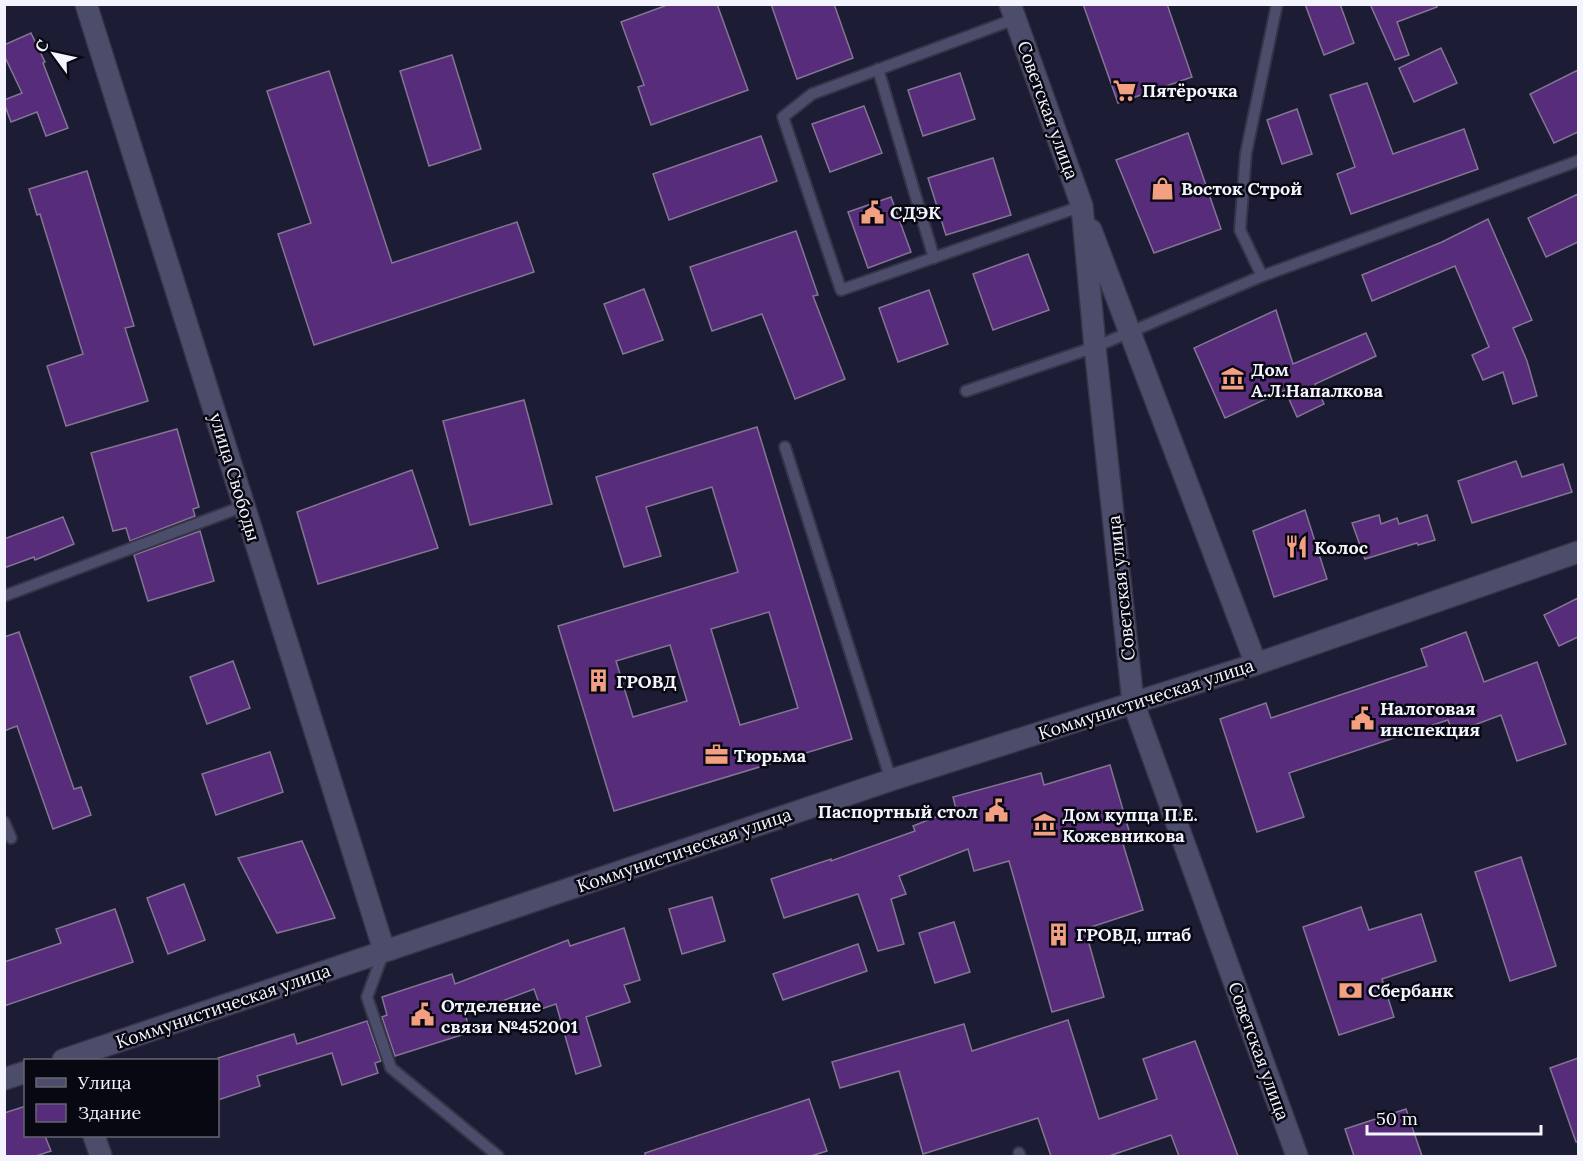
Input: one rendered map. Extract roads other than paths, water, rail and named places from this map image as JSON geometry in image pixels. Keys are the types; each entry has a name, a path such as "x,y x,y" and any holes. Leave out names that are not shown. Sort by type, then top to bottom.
{"street":[{"name":"улица Свободы","path":"86,4 384,950"},
{"name":"Советская улица","path":"1013,12 1082,206 1133,702 1297,1156"},
{"path":"1082,206 1256,664"},
{"name":"Коммунистическая улица","path":"68,1059 891,780 1256,664 1578,552"},
{"path":"4,1079 24,1073"},
{"path":"94,1137 101,1156"}],"lane":[{"path":"1262,276 1240,230 1246,153 1277,4"},
{"path":"1013,12 812,94 783,117 841,290 1082,206"},
{"path":"878,69 934,258"},
{"path":"966,391 1095,347 1262,276 1578,161"},
{"path":"785,447 891,780"},
{"path":"4,596 244,506"},
{"path":"4,822 11,838"},
{"path":"384,950 367,998 391,1068 498,1156"}],"place":[{"name":"Пятёрочка","path":"1124,90"},
{"name":"Восток Строй","path":"1163,188"},
{"name":"СДЭК","path":"872,212"},
{"name":"Дом А.Л.Напалкова","path":"1233,379"},
{"name":"Колос","path":"1296,547"},
{"name":"ГРОВД","path":"598,681"},
{"name":"Налоговая инспекция","path":"1362,718"},
{"name":"Тюрьма","path":"716,755"},
{"name":"Паспортный стол","path":"996,811"},
{"name":"Дом купца П.Е. Кожевникова","path":"1044,824"},
{"name":"ГРОВД, штаб","path":"1058,934"},
{"name":"Сбербанк","path":"1350,990"},
{"name":"Отделение связи №452001","path":"423,1015"}]}
